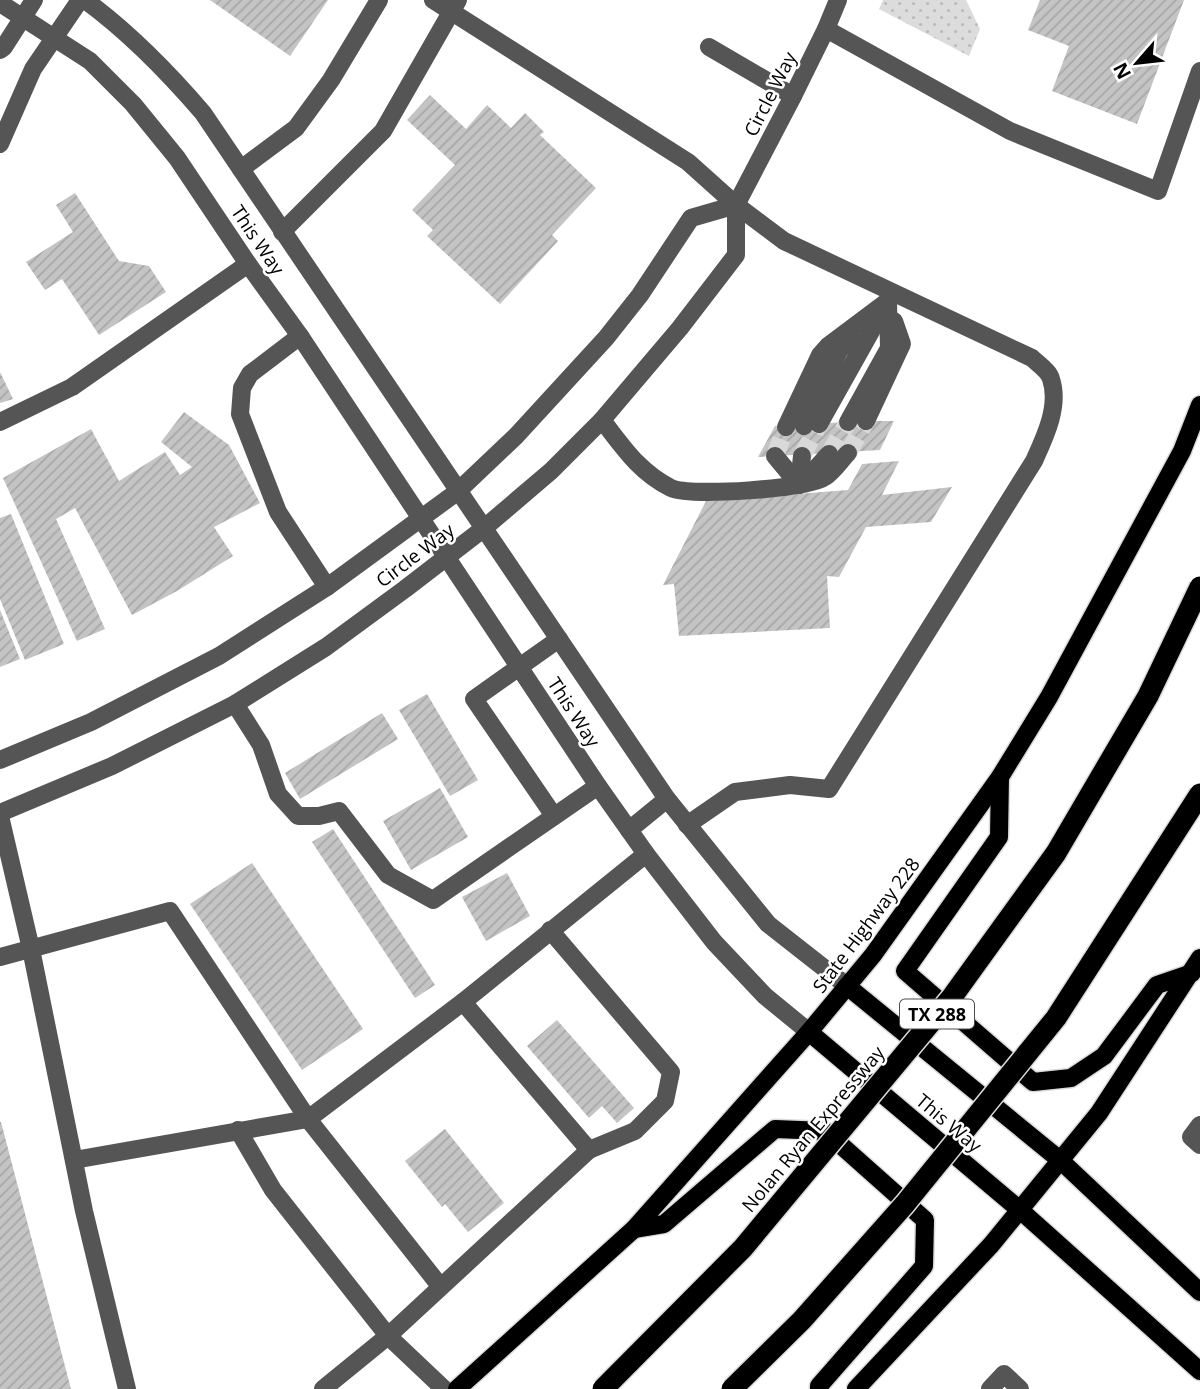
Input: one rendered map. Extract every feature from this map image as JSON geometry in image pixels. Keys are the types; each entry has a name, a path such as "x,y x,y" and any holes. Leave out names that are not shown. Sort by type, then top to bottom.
{"highway":[{"name":"Nolan Ryan Expressway","path":"603,1389 743,1248 952,997 1056,853 1149,696 1200,587"},
{"path":"732,1389 802,1320 905,1204 1056,1018 1200,794"}],"main road":[{"name":"State Highway 228","path":"457,1389 634,1229 809,1032 918,894 1000,777 1049,696 1175,463 1200,405"},
{"path":"1000,777 999,837 905,971 1033,1082 1071,1078 1104,1056 1157,985 1196,965"},
{"path":"856,1389 991,1245 1099,1113 1196,965"},
{"name":"This Way","path":"847,986 1060,1160 1200,1292"},
{"name":"This Way","path":"809,1032 1020,1210 1200,1371"},
{"path":"634,1229 664,1224 775,1129 825,1131 925,1220 924,1266 819,1389"}],"street":[{"path":"0,50 34,0"},
{"path":"0,144 27,80 54,37 83,0"},
{"name":"This Way","path":"83,0 119,24 168,72 203,113 457,492 687,825 768,924 847,986"},
{"path":"241,169 296,128 331,80 379,0"},
{"path":"433,0 454,6 688,162 736,205 784,242 890,297 1032,358 1051,377 1054,402 1048,430 1034,461 829,789 790,785 735,792 687,825"},
{"name":"Circle Way","path":"0,814 112,766 235,704 326,647 446,558 551,471 602,420 680,328 736,256 736,205 793,96 838,0"},
{"name":"This Way","path":"0,3 90,61 133,104 177,158 248,264 300,335 629,830 714,942 765,996 809,1032"},
{"path":"282,232 383,131 454,6"},
{"path":"826,29 1010,131 1158,191 1200,71"},
{"path":"709,47 793,96"},
{"name":"Circle Way","path":"0,760 91,722 207,662 327,587 421,520 457,492 516,436 606,338 640,295 691,218 736,205"},
{"path":"0,422 72,387 248,264"},
{"path":"826,424 890,297"},
{"path":"826,424 820,355 890,297"},
{"path":"826,424 889,348 890,297"},
{"path":"300,335 250,374 242,388 240,414 278,512 327,587"},
{"path":"602,420 638,467 673,489 710,494 799,485 825,477 848,453"},
{"path":"799,485 802,455"},
{"path":"799,485 802,455"},
{"path":"799,485 815,472 802,455"},
{"path":"554,816 474,699 559,639"},
{"path":"235,704 261,746 278,794 298,816 319,816 339,811 388,875 433,900 598,786"},
{"path":"629,830 667,799"},
{"path":"0,814 32,949 74,1160 127,1389"},
{"path":"74,1160 308,1119 463,1002 646,853"},
{"path":"0,957 170,911 308,1119 440,1286"},
{"path":"323,1389 388,1336 589,1150 635,1131 665,1101 671,1072 550,930"},
{"path":"463,1002 589,1150"},
{"path":"1200,1125 1191,1137 1200,1145"},
{"path":"238,1130 273,1190 388,1336 444,1389"},
{"path":"990,1389 1004,1374 1020,1389"}],"shaded area":[{"path":"883,0 966,0 980,29 969,56 879,9"}],"building":[{"path":"210,0 328,0 290,56"},
{"path":"1040,0 1184,0 1137,124 1052,91 1069,46 1028,30"},
{"path":"430,95 466,129 487,105 511,128 525,113 544,132 540,135 596,188 552,235 558,241 500,304 427,236 433,230 412,210 455,165 407,120"},
{"path":"75,193 119,261 149,266 166,292 99,335 62,279 45,290 26,262 73,232 56,205"},
{"path":"0,372 13,399 0,403"},
{"path":"184,412 229,445 260,503 214,527 233,556 132,615 75,508 56,519 105,629 77,641 3,478 91,429 119,481 165,452 180,475 192,467 161,442"},
{"path":"894,421 880,450 758,457 775,426"},
{"path":"899,461 882,495 952,487 931,522 866,527 839,577 827,576 830,628 679,636 674,584 663,585 706,501 848,490 862,464"},
{"path":"11,514 64,644 25,660 0,599 0,518"},
{"path":"0,610 20,659 0,667"},
{"path":"427,694 478,780 450,796 399,710"},
{"path":"382,713 398,739 300,799 285,773"},
{"path":"440,788 468,837 411,870 383,821"},
{"path":"333,829 435,985 415,998 312,842"},
{"path":"252,863 363,1029 302,1070 190,904"},
{"path":"507,873 530,916 486,941 462,897"},
{"path":"557,1020 634,1108 617,1123 602,1106 589,1118 527,1046"},
{"path":"1,1122 71,1389 0,1389"},
{"path":"445,1129 504,1203 468,1232 445,1204 442,1207 405,1161"}],"tunnel":[{"path":"848,453 866,421"},
{"path":"829,454 848,422"},
{"path":"802,456 819,424"},
{"path":"775,456 786,427"}]}
